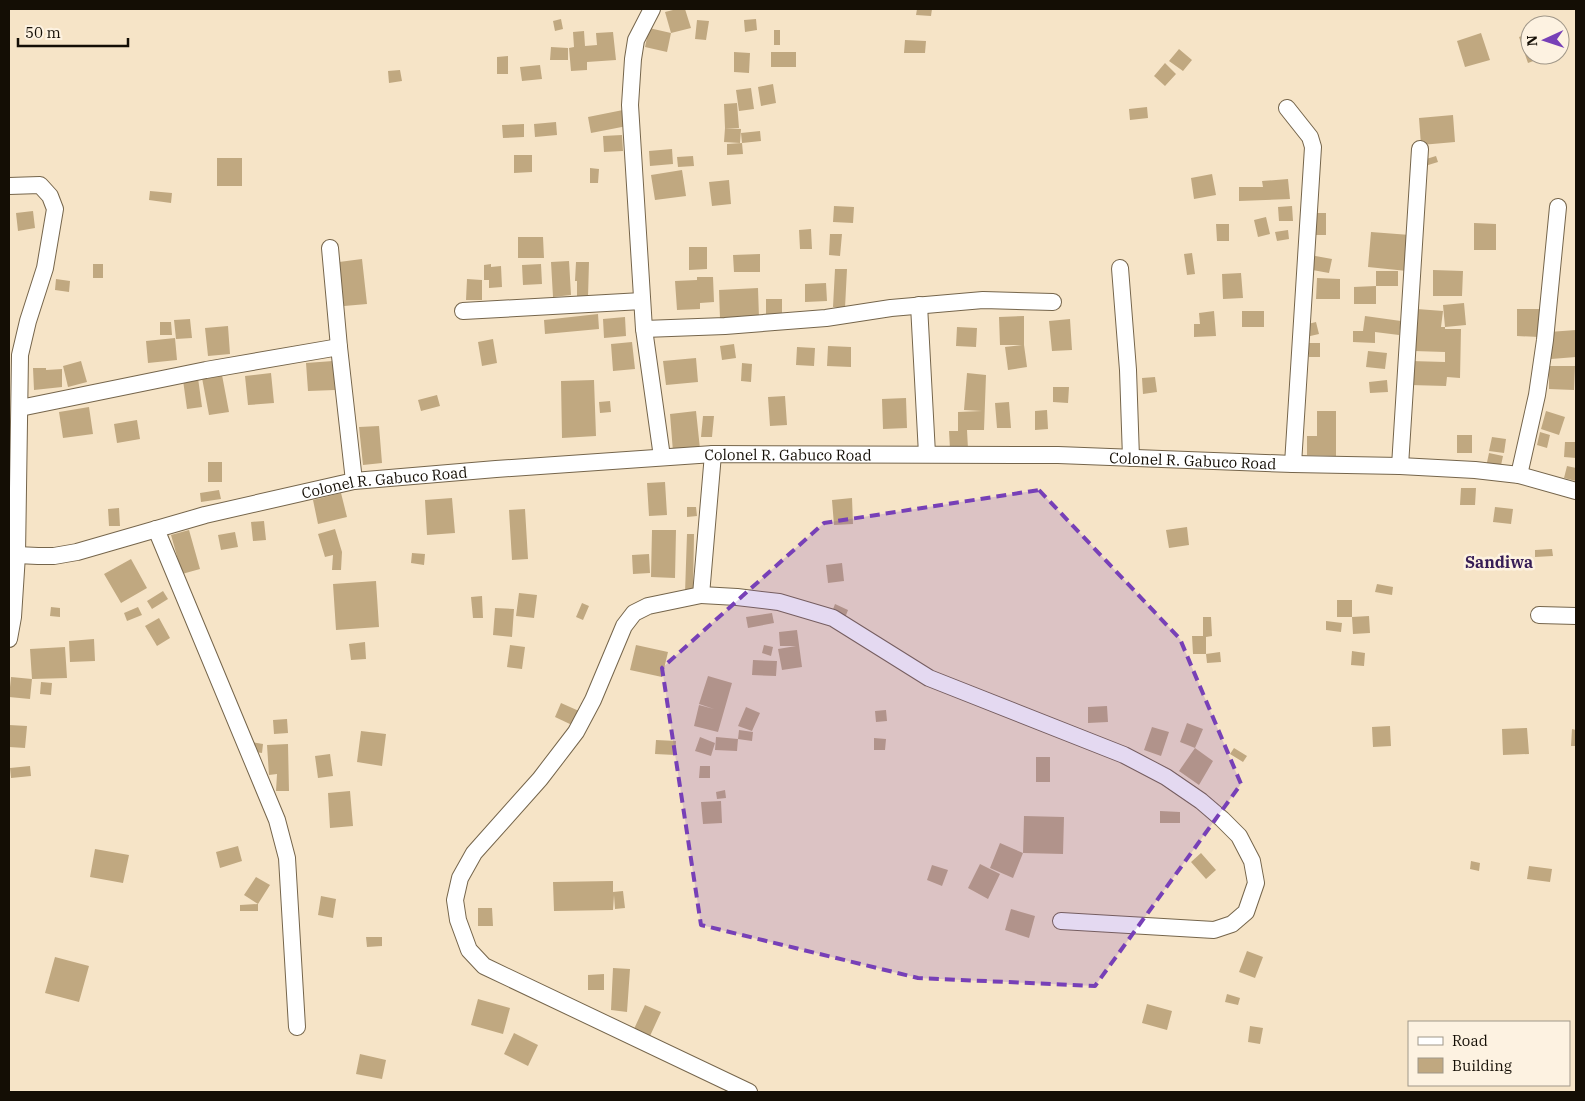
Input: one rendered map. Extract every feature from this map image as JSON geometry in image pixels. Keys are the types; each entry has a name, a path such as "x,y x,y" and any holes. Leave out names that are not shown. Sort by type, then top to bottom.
{"street":[{"path":"652,9 636,40 630,105 644,329 662,457"},
{"path":"1287,108 1310,137 1313,147 1293,464"},
{"path":"1400,466 1420,149"},
{"path":"9,186 40,185 50,196 55,209 45,268 28,321 20,355 20,408 13,553 13,617 9,639"},
{"path":"1519,475 1537,395 1558,207"},
{"path":"330,248 338,346 354,481"},
{"path":"1120,268 1128,370 1131,458"},
{"path":"644,329 826,318 919,305 983,300 1053,302"},
{"path":"463,311 642,301"},
{"path":"919,305 927,454"},
{"path":"20,408 206,370 338,346"},
{"path":"701,595 713,454"},
{"name":"Colonel R. Gabuco Road","path":"13,553 54,556 77,552 228,509 354,481 713,454 1058,455 1400,466 1475,470 1519,475 1576,492"},
{"path":"156,529 277,820 287,858 297,1027"},
{"path":"749,1092 484,966 469,950 458,920 455,900 460,878 474,853 540,779 576,732 624,626 634,613 648,606 701,595 779,602 833,618 929,678 1124,755 1166,777 1201,800 1239,836 1252,861 1256,883 1246,912 1232,924 1214,930 1060,921"},
{"path":"1538,615 1576,616"}],"highlighted area":[{"path":"1039,490 1180,639 1241,784 1095,986 918,978 701,925 662,668 824,523"}],"building":[{"path":"685,9 691,28 671,33 665,12"},
{"path":"917,9 932,9 931,16 916,15"},
{"path":"561,19 563,29 555,31 553,21"},
{"path":"756,19 757,30 745,32 744,20"},
{"path":"697,20 709,21 706,40 695,39"},
{"path":"649,28 671,33 667,52 645,47"},
{"path":"774,30 780,30 780,45 774,45"},
{"path":"584,31 585,46 597,45 596,33 613,32 616,60 587,62 587,70 571,71 569,48 574,47 573,32"},
{"path":"1481,33 1490,60 1465,67 1457,41"},
{"path":"905,40 926,41 925,53 904,53"},
{"path":"551,47 568,48 568,60 550,60"},
{"path":"1179,49 1192,60 1183,71 1169,61"},
{"path":"734,52 750,53 749,73 734,72"},
{"path":"771,52 796,52 796,67 771,67"},
{"path":"508,56 508,74 497,74 497,57"},
{"path":"1165,63 1176,74 1165,86 1154,76"},
{"path":"540,65 542,79 522,81 520,67"},
{"path":"400,70 402,81 389,83 388,71"},
{"path":"773,84 776,103 761,106 758,87"},
{"path":"751,88 754,109 739,111 736,90"},
{"path":"737,103 739,128 725,128 724,104"},
{"path":"1147,107 1148,118 1130,120 1129,109"},
{"path":"623,110 627,126 591,133 588,117"},
{"path":"1453,115 1455,142 1421,145 1419,118"},
{"path":"556,122 557,135 535,137 534,124"},
{"path":"524,124 524,137 503,138 502,125"},
{"path":"725,128 741,129 740,143 724,142"},
{"path":"760,131 761,141 742,143 741,133"},
{"path":"622,135 623,151 604,152 603,136"},
{"path":"742,143 743,154 727,155 727,144"},
{"path":"672,149 673,164 650,166 649,151"},
{"path":"514,155 532,155 532,172 514,173"},
{"path":"693,156 694,166 678,167 677,157"},
{"path":"1436,156 1438,162 1425,166 1423,160"},
{"path":"217,158 242,158 242,186 217,186"},
{"path":"590,168 599,169 598,183 590,183"},
{"path":"682,170 686,196 655,200 651,175"},
{"path":"1212,174 1216,195 1194,199 1191,178"},
{"path":"1288,179 1290,199 1239,201 1239,187 1263,187 1262,181"},
{"path":"729,180 731,204 712,206 709,182"},
{"path":"150,191 172,193 171,203 149,200"},
{"path":"834,206 854,207 853,223 833,222"},
{"path":"1292,206 1293,221 1279,221 1278,207"},
{"path":"33,211 35,228 18,231 16,213"},
{"path":"1311,213 1326,213 1326,235 1311,235"},
{"path":"1266,217 1270,234 1258,237 1254,220"},
{"path":"1474,223 1496,224 1496,250 1474,250"},
{"path":"1216,224 1229,224 1229,241 1217,241"},
{"path":"811,229 812,249 800,249 799,230"},
{"path":"1288,230 1289,239 1277,241 1275,232"},
{"path":"1371,232 1410,235 1407,271 1368,267"},
{"path":"830,234 842,234 840,256 829,255"},
{"path":"518,237 543,237 544,258 518,258"},
{"path":"689,247 707,247 707,269 689,270"},
{"path":"1192,253 1195,274 1187,275 1184,254"},
{"path":"760,254 760,272 734,272 733,255"},
{"path":"1310,255 1332,259 1329,273 1307,269"},
{"path":"362,259 367,304 344,306 339,262"},
{"path":"569,261 571,295 553,297 551,262"},
{"path":"576,262 589,262 588,297 577,297 577,281 575,281"},
{"path":"93,264 103,264 103,278 93,278"},
{"path":"491,264 491,267 501,266 502,287 489,288 489,280 484,280 484,265"},
{"path":"541,264 542,284 523,285 522,265"},
{"path":"835,269 847,269 845,308 833,307"},
{"path":"1433,270 1463,271 1462,296 1433,296"},
{"path":"1376,271 1398,271 1398,286 1376,286"},
{"path":"1241,273 1243,298 1223,299 1222,274"},
{"path":"697,277 713,277 714,302 700,303 700,309 677,310 675,281 697,280"},
{"path":"1317,278 1340,279 1340,299 1316,299"},
{"path":"56,279 70,281 69,292 55,290"},
{"path":"467,279 482,280 482,300 466,300"},
{"path":"826,283 827,301 805,302 805,284"},
{"path":"1376,286 1376,304 1354,304 1354,287"},
{"path":"758,288 759,318 720,319 719,290"},
{"path":"766,299 782,299 782,315 766,315"},
{"path":"1464,303 1466,325 1445,327 1443,305"},
{"path":"1417,309 1443,311 1441,327 1445,327 1445,329 1461,329 1460,378 1447,377 1446,386 1410,385 1411,361 1445,362 1445,352 1414,351"},
{"path":"1517,309 1540,309 1539,337 1517,336"},
{"path":"1214,311 1216,336 1194,337 1194,324 1200,324 1199,313"},
{"path":"1242,311 1264,311 1264,327 1242,327"},
{"path":"598,314 599,329 545,334 544,320"},
{"path":"1024,316 1024,345 1027,367 1008,370 1005,347 1022,345 1000,345 999,317"},
{"path":"1365,316 1401,321 1399,335 1375,332 1375,343 1353,342 1353,331 1363,331"},
{"path":"625,317 626,336 604,338 603,319"},
{"path":"190,319 192,338 176,339 174,320"},
{"path":"1070,319 1072,350 1052,351 1049,321"},
{"path":"160,322 171,322 172,335 160,335"},
{"path":"1316,322 1319,334 1306,337 1304,325"},
{"path":"228,326 230,354 208,356 205,328"},
{"path":"957,327 977,328 976,347 956,346"},
{"path":"1576,330 1576,357 1551,359 1549,332"},
{"path":"175,338 177,360 148,363 146,341"},
{"path":"493,339 497,363 482,366 478,342"},
{"path":"632,342 635,369 613,371 611,344"},
{"path":"1309,343 1320,343 1320,357 1309,357"},
{"path":"734,344 736,358 722,360 720,346"},
{"path":"828,346 851,347 851,367 827,366"},
{"path":"797,347 815,348 814,366 796,365"},
{"path":"1368,351 1387,353 1385,369 1366,367"},
{"path":"696,358 698,382 666,385 663,361"},
{"path":"81,361 87,382 68,387 63,366"},
{"path":"333,361 335,390 308,391 306,363"},
{"path":"742,363 752,364 751,382 741,381"},
{"path":"1549,366 1575,366 1574,390 1549,389"},
{"path":"33,368 46,368 46,370 62,369 62,387 34,390"},
{"path":"271,373 274,403 248,405 245,376"},
{"path":"967,373 986,375 984,430 967,430 968,449 950,449 949,431 958,431 958,412 982,411 964,410"},
{"path":"222,375 229,412 209,415 202,378"},
{"path":"1155,377 1157,392 1143,394 1142,378"},
{"path":"198,378 202,407 187,409 183,380"},
{"path":"594,380 596,436 562,438 561,381"},
{"path":"1387,380 1388,392 1370,393 1369,382"},
{"path":"1053,387 1069,387 1068,403 1053,402"},
{"path":"437,395 440,406 421,411 418,400"},
{"path":"785,396 787,425 770,426 768,397"},
{"path":"906,398 907,428 883,429 882,399"},
{"path":"610,401 611,412 600,413 599,402"},
{"path":"1009,402 1011,428 997,428 995,403"},
{"path":"89,407 93,434 63,438 59,412"},
{"path":"1047,410 1048,429 1035,430 1035,411"},
{"path":"696,411 700,449 673,452 670,414"},
{"path":"1317,411 1336,411 1336,456 1307,455 1307,436 1317,436"},
{"path":"1546,411 1565,417 1559,435 1541,429"},
{"path":"703,416 714,416 712,437 701,437"},
{"path":"137,420 140,439 117,443 114,424"},
{"path":"379,426 382,463 363,465 359,427"},
{"path":"1540,432 1550,435 1547,448 1537,445"},
{"path":"1457,435 1472,435 1472,453 1457,453"},
{"path":"1492,437 1506,439 1504,453 1489,451"},
{"path":"1565,442 1576,442 1576,458 1564,457"},
{"path":"1489,453 1503,456 1500,470 1486,467"},
{"path":"208,462 222,462 222,482 208,482"},
{"path":"1567,466 1576,468 1576,481 1564,478"},
{"path":"665,482 667,515 649,516 647,483"},
{"path":"1461,488 1476,488 1475,505 1460,505"},
{"path":"219,490 221,499 201,502 200,493"},
{"path":"341,493 347,517 318,524 313,500"},
{"path":"452,498 455,533 427,535 425,500"},
{"path":"852,498 853,524 834,525 832,500"},
{"path":"687,507 696,507 697,516 687,517"},
{"path":"1495,507 1513,509 1511,524 1493,522"},
{"path":"119,508 120,526 109,526 108,509"},
{"path":"525,509 528,559 512,560 509,510"},
{"path":"264,521 266,540 253,541 251,522"},
{"path":"1187,527 1189,545 1169,548 1166,530"},
{"path":"335,529 342,552 341,570 332,570 333,555 325,557 318,534"},
{"path":"189,530 200,569 182,574 171,535"},
{"path":"652,530 676,530 675,578 651,577"},
{"path":"235,532 238,547 221,550 218,535"},
{"path":"687,534 694,534 693,593 685,593"},
{"path":"1552,549 1553,556 1535,557 1535,550"},
{"path":"412,553 425,554 424,565 411,563"},
{"path":"649,554 650,573 633,574 632,555"},
{"path":"131,559 147,588 121,603 104,574"},
{"path":"842,563 844,581 828,583 826,565"},
{"path":"376,581 379,627 336,630 333,584"},
{"path":"1377,584 1393,587 1392,595 1375,592"},
{"path":"163,591 168,599 152,609 147,601"},
{"path":"519,593 537,595 534,618 516,616"},
{"path":"482,596 483,618 473,618 471,597"},
{"path":"1337,600 1352,600 1352,617 1337,617"},
{"path":"582,603 589,606 583,620 576,617"},
{"path":"835,604 848,610 845,618 832,612"},
{"path":"51,607 60,608 60,617 50,616"},
{"path":"138,607 142,615 127,621 124,613"},
{"path":"495,608 514,609 512,637 493,635"},
{"path":"772,613 774,623 748,628 746,617"},
{"path":"1369,616 1370,633 1353,634 1352,617"},
{"path":"1203,617 1211,617 1212,636 1206,637 1206,654 1193,654 1192,636 1203,636"},
{"path":"159,618 170,638 157,646 145,626"},
{"path":"1326,621 1342,623 1341,632 1326,630"},
{"path":"797,630 802,667 782,670 778,649 796,646 780,646 779,632"},
{"path":"94,639 95,661 70,662 69,641"},
{"path":"365,642 366,659 351,660 349,644"},
{"path":"510,645 525,647 522,669 507,667"},
{"path":"636,645 668,652 662,677 630,670"},
{"path":"764,645 773,647 771,656 762,653"},
{"path":"65,647 67,678 32,679 30,649"},
{"path":"1352,651 1365,653 1364,666 1351,665"},
{"path":"1220,652 1221,662 1207,663 1206,654"},
{"path":"753,660 777,661 776,676 752,675"},
{"path":"708,676 732,683 718,732 694,726 699,705 714,709 699,704"},
{"path":"11,677 32,679 30,699 9,697"},
{"path":"41,682 52,683 51,695 40,694"},
{"path":"561,703 579,711 572,725 555,717"},
{"path":"1107,706 1108,722 1088,723 1088,707"},
{"path":"746,707 760,713 752,731 738,726"},
{"path":"886,710 887,721 876,722 875,711"},
{"path":"287,719 288,733 274,734 273,720"},
{"path":"1187,723 1203,729 1195,748 1180,742"},
{"path":"9,725 27,726 25,748 9,747"},
{"path":"1390,726 1391,746 1373,747 1372,727"},
{"path":"1152,727 1169,732 1161,756 1144,750"},
{"path":"1527,728 1529,754 1503,755 1502,729"},
{"path":"1572,729 1576,730 1576,746 1571,746"},
{"path":"739,730 753,732 752,741 738,739"},
{"path":"361,731 386,734 382,766 357,762"},
{"path":"700,737 715,743 711,756 695,751"},
{"path":"716,737 738,739 737,751 715,750"},
{"path":"874,738 886,739 885,750 874,750"},
{"path":"656,740 676,741 675,755 655,754"},
{"path":"251,742 263,744 262,753 249,751"},
{"path":"288,744 289,791 276,791 277,774 269,775 267,745"},
{"path":"1195,748 1213,761 1199,785 1179,771"},
{"path":"1234,748 1247,756 1243,762 1230,754"},
{"path":"330,754 333,776 318,778 315,756"},
{"path":"1036,757 1050,757 1050,782 1036,782"},
{"path":"30,766 31,776 11,778 10,768"},
{"path":"700,766 710,766 710,778 699,778"},
{"path":"725,790 726,798 717,799 716,792"},
{"path":"350,791 353,826 330,828 328,793"},
{"path":"721,801 722,823 703,824 701,802"},
{"path":"1160,811 1180,812 1180,823 1160,823"},
{"path":"1024,816 1064,817 1063,854 1023,853"},
{"path":"1000,843 1023,853 1013,878 990,868"},
{"path":"238,846 242,861 220,868 216,852"},
{"path":"95,849 129,855 123,883 90,877"},
{"path":"1201,853 1216,870 1206,879 1191,862"},
{"path":"1471,861 1480,863 1479,871 1470,869"},
{"path":"980,864 1000,874 988,899 968,888"},
{"path":"932,865 948,870 942,886 927,880"},
{"path":"1529,866 1552,869 1550,882 1527,879"},
{"path":"256,877 270,885 258,904 244,895"},
{"path":"613,881 613,892 623,891 625,908 615,909 614,895 613,910 554,911 553,882"},
{"path":"321,896 336,899 333,918 318,915"},
{"path":"258,904 258,911 240,911 240,905"},
{"path":"478,908 492,908 493,926 478,926"},
{"path":"1011,909 1035,916 1029,938 1005,930"},
{"path":"366,937 382,937 382,946 367,947"},
{"path":"1247,951 1263,957 1255,978 1239,972"},
{"path":"55,957 89,966 79,1002 45,993"},
{"path":"613,968 630,969 627,1012 611,1010"},
{"path":"604,974 604,990 588,990 588,975"},
{"path":"1227,994 1240,998 1238,1005 1225,1002"},
{"path":"478,999 510,1008 503,1034 471,1025"},
{"path":"1147,1004 1172,1011 1167,1030 1142,1023"},
{"path":"645,1005 661,1012 650,1036 634,1029"},
{"path":"1250,1026 1263,1028 1260,1044 1248,1042"},
{"path":"514,1033 538,1045 528,1066 504,1054"},
{"path":"360,1054 386,1060 382,1079 356,1074"}],"district":[{"name":"Sandiwa","path":"1499,562"}]}
